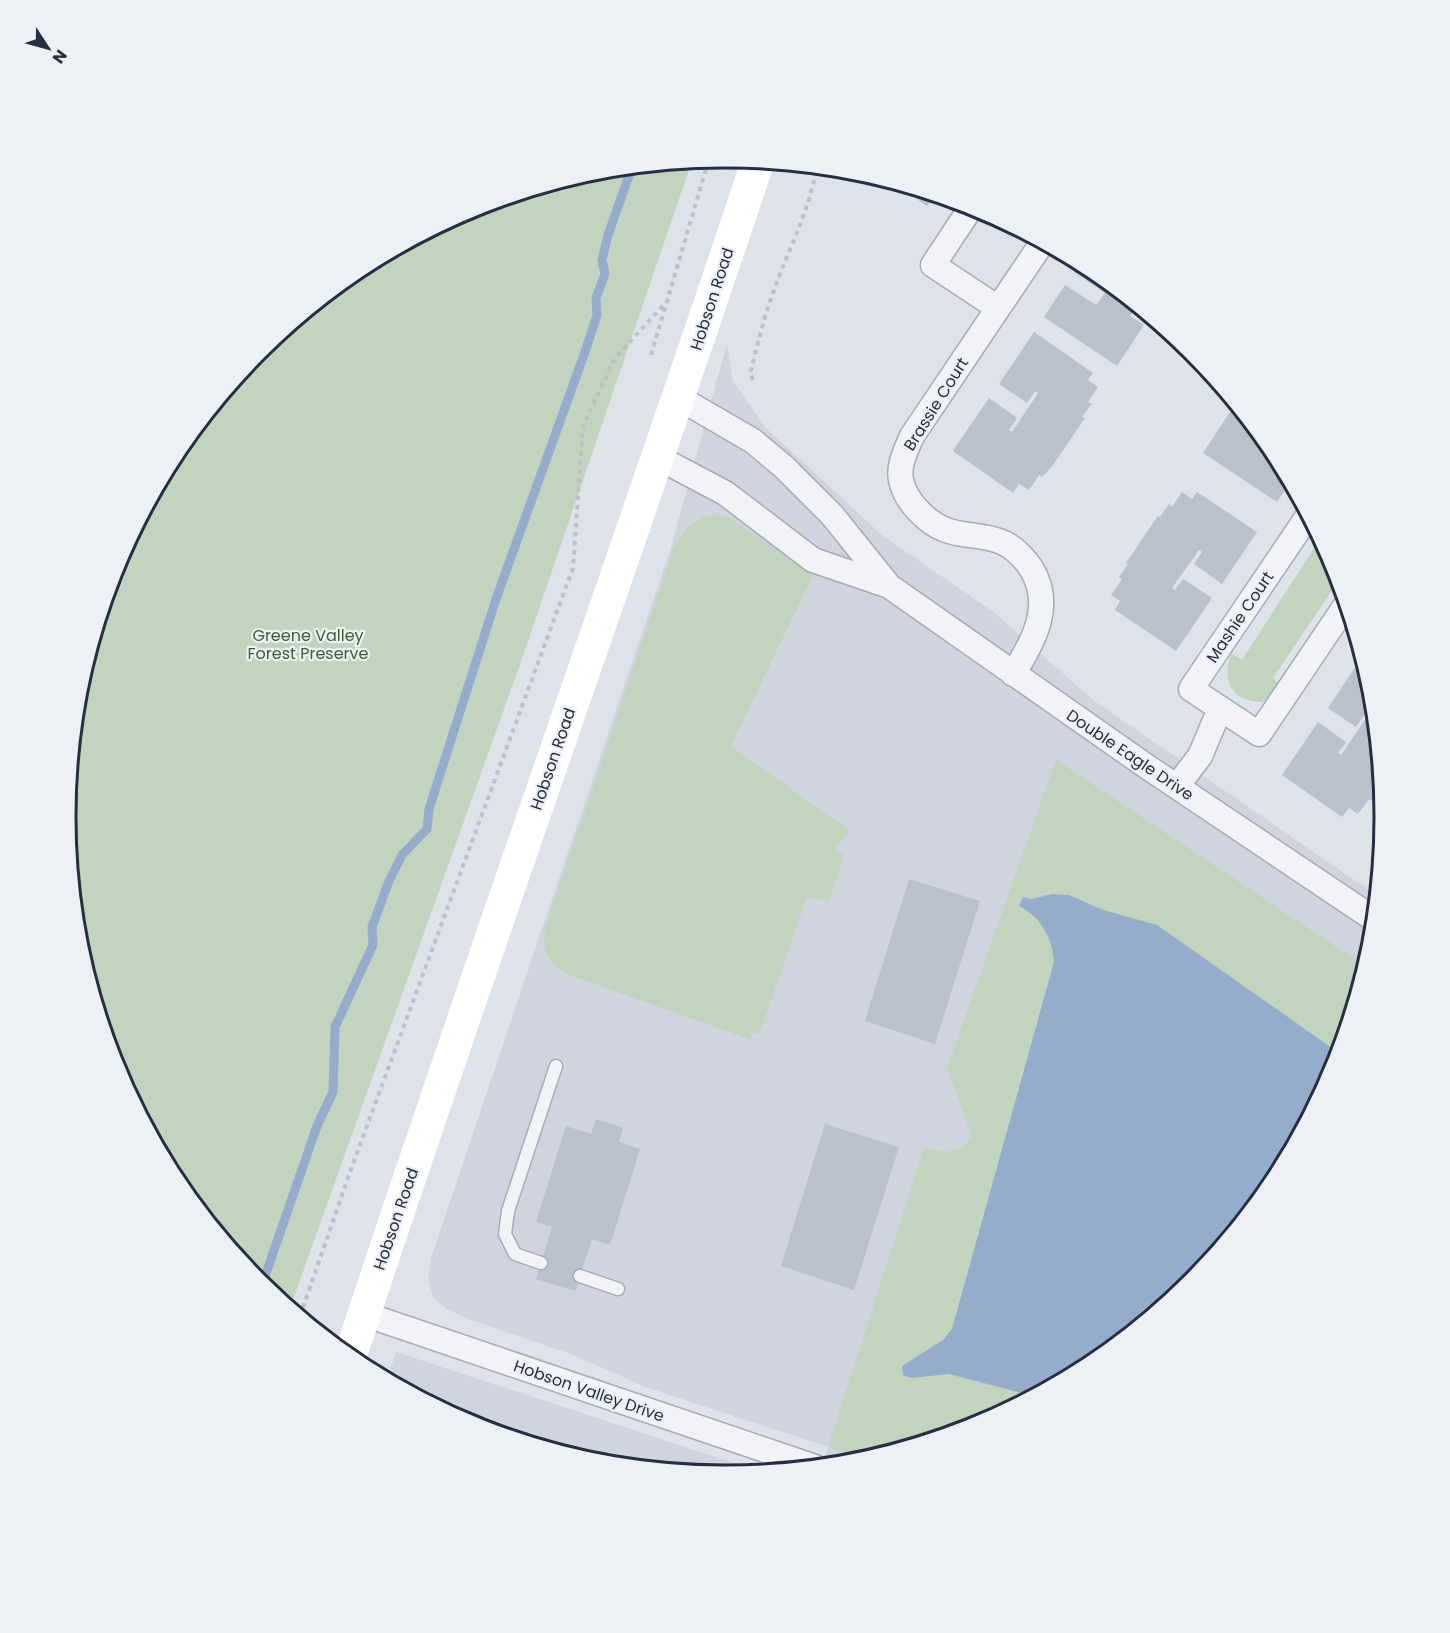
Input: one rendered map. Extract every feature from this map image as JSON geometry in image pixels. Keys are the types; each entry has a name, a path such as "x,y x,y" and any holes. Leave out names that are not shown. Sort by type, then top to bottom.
{"main road":[{"name":"Hobson Road","path":"353,1347 555,754 659,458 755,169"}],"street":[{"path":"966,215 933,265 999,308"},
{"name":"Brassie Court","path":"1013,674 1032,643 1040,623 1042,601 1037,578 1024,558 1005,544 978,534 947,531 927,520 912,501 901,481 903,457 912,436 1038,249"},
{"name":"Double Eagle Drive","path":"679,398 753,441 784,467 832,515 890,586 1013,674 1366,914"},
{"name":"Double Eagle Drive","path":"659,458 725,493 813,560 890,586"},
{"name":"Mashie Court","path":"1303,523 1191,689 1259,734 1341,613"},
{"path":"1177,786 1200,756 1220,709"},
{"name":"Hobson Valley Drive","path":"364,1314 795,1461"}],"lane":[{"path":"540,1263 515,1254 505,1234 507,1211 556,1066"},
{"path":"580,1276 618,1288"}],"path":[{"path":"651,355 706,168"},
{"path":"753,380 750,374 759,336 773,294 810,204 815,175"},
{"path":"303,1309 350,1172 573,568 583,426 615,358 669,299"}],"shaded area":[{"path":"727,344 733,381 765,427 883,536 995,613 1093,700 1369,890 1361,943 1351,984 1324,1065 1287,1141 1264,1177 1213,1244 1153,1304 1120,1331 1049,1378 973,1416 933,1431 852,1453 825,1457 828,1447 643,1386 571,1354 468,1319 447,1309 433,1297 428,1279 431,1258 671,547"},
{"path":"396,1352 739,1465 683,1464 640,1459 598,1453 557,1443 477,1416 438,1398 390,1371"}],"green space":[{"name":"Greene Valley Forest Preserve","path":"689,169 524,653 293,1300 237,1244 186,1177 163,1141 126,1065 99,984 82,901 76,817 82,732 89,690 111,608 143,530 186,456 237,389 297,329 330,302 365,277 438,235 517,202 598,180"},
{"path":"714,515 728,517 813,575 731,746 850,831 833,850 844,855 829,902 807,897 759,1035 750,1031 752,1040 567,974 551,961 544,944 545,929 674,547 681,535 695,522"},
{"path":"1315,547 1332,590 1273,678 1281,686 1263,702 1244,698 1232,688 1227,672 1231,653 1242,660"},
{"path":"1056,760 1357,960 1339,1025 1324,1065 1287,1141 1239,1211 1184,1275 1120,1331 1085,1356 1012,1398 933,1431 849,1453 828,1447 924,1148 946,1152 963,1147 972,1136 947,1068"}],"water":[{"path":"1052,894 1069,895 1103,910 1157,925 1331,1047 1307,1103 1287,1141 1239,1211 1184,1275 1120,1331 1085,1356 1021,1393 949,1374 910,1378 903,1375 902,1366 943,1340 952,1329 1054,962 1051,944 1044,929 1033,916 1019,906 1023,897 1031,899"}],"building":[{"path":"912,196 930,201 927,206"},
{"path":"1074,272 1085,277 1120,302 1133,312 1130,316 1144,325 1117,366 1044,317 1065,285 1096,305 1105,293"},
{"path":"1034,332 1093,373 1088,380 1098,387 1088,402 1092,404 1082,417 1085,418 1053,465 1042,477 1039,475 1029,490 1019,484 1013,493 953,451 989,398 1017,418 1009,430 1012,432 1038,393 1035,391 1027,403 999,384"},
{"path":"1230,412 1264,456 1285,489 1277,502 1203,453"},
{"path":"1182,492 1192,499 1197,492 1257,532 1222,584 1194,564 1202,552 1199,550 1172,588 1175,590 1183,579 1212,598 1176,651 1115,610 1120,601 1111,595 1122,579 1119,577 1128,564 1126,563 1158,516 1160,517 1169,504 1172,507"},
{"path":"1355,667 1365,716 1356,727 1328,708"},
{"path":"1366,719 1373,798 1371,801 1369,799 1358,814 1349,808 1342,817 1282,775 1318,722 1346,742 1338,753 1341,755"},
{"path":"909,879 980,901 935,1044 865,1021"},
{"path":"596,1119 623,1128 619,1142 640,1149 610,1245 592,1239 575,1291 536,1279 552,1227 536,1222 566,1126 591,1134"},
{"path":"825,1124 899,1147 854,1290 781,1266"}],"waterway":[{"path":"266,1275 317,1126 333,1092 335,1027 373,945 372,927 389,881 402,855 427,829 429,809 496,599 585,352 597,315 596,298 605,274 602,260 608,235 629,176"}]}
